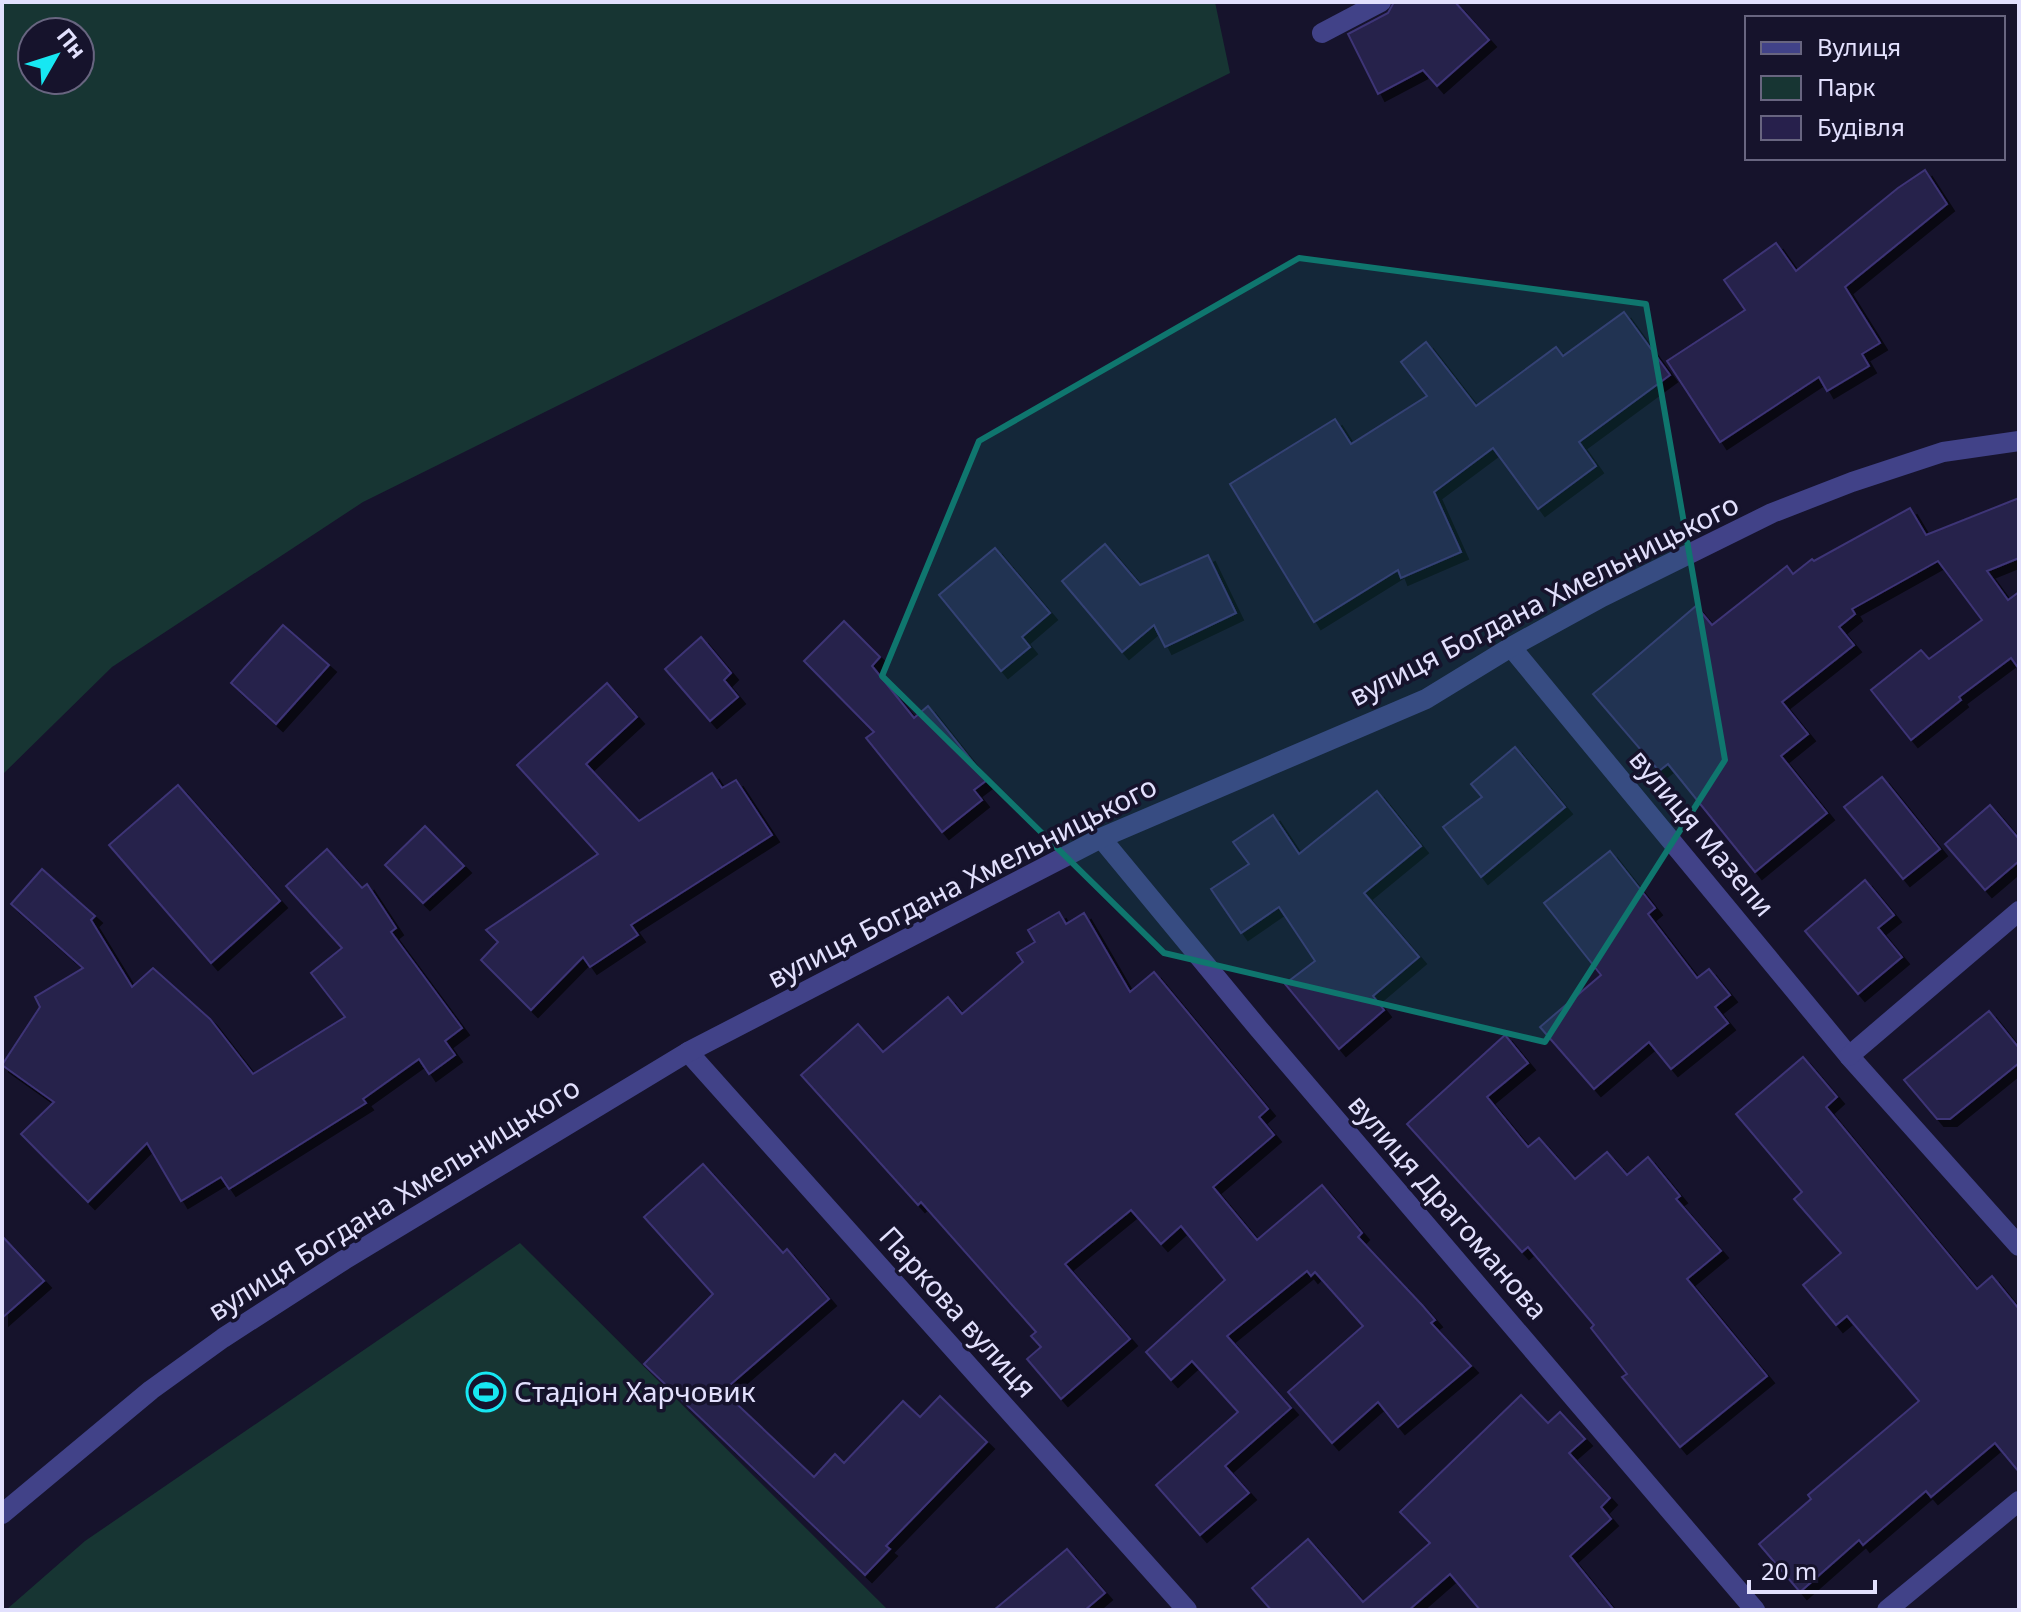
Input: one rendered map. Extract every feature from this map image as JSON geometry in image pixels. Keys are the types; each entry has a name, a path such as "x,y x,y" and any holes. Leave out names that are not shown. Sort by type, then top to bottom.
{"street":[{"path":"1322,33 1381,2"},
{"name":"вулиця Богдана Хмельницького","path":"2,1514 151,1390 262,1311 688,1052 1101,838 1426,699 1602,597 1772,513 1943,452 2019,441"},
{"name":"вулиця Мазепи","path":"1511,647 1849,1056 2019,1246"},
{"name":"вулиця Драгоманова","path":"1101,838 1258,1028 1755,1610"},
{"path":"1849,1056 2019,911"},
{"name":"Паркова вулиця","path":"688,1052 1187,1610"},
{"path":"1887,1610 2019,1501"}],"highlighted area":[{"path":"1299,258 1646,304 1725,760 1545,1042 1164,953 882,676 979,441"}],"green space":[{"path":"2,2 1215,2 1230,73 363,502 112,667 2,775"},
{"name":"Стадіон Харчовик","path":"520,1243 888,1610 6,1610 85,1541"}],"building":[{"path":"1394,2 1455,2 1489,40 1437,86 1423,70 1378,94 1348,34 1388,13"},
{"path":"1925,170 1947,204 1845,287 1880,343 1862,354 1869,366 1827,391 1819,377 1720,442 1667,361 1745,310 1724,280 1776,243 1796,271 1898,188"},
{"path":"1624,312 1670,375 1579,442 1596,466 1538,509 1493,448 1434,492 1461,552 1401,578 1398,570 1314,622 1230,484 1335,419 1351,444 1427,396 1401,362 1426,342 1476,406 1556,347 1563,356"},
{"path":"2019,498 2019,558 1987,571 2008,600 2019,592 2019,669 2011,658 1959,697 1961,700 1911,740 1871,690 1921,650 1929,659 1982,620 1938,561 1852,609 1855,614 1839,627 1854,645 1782,702 1808,734 1781,756 1827,813 1755,872 1668,764 1659,771 1593,694 1696,606 1712,625 1787,566 1793,574 1812,559 1814,561 1910,508 1926,535"},
{"path":"1105,544 1140,585 1208,555 1236,613 1165,647 1154,625 1122,652 1062,581"},
{"path":"995,548 1050,613 1022,637 1030,647 1001,671 939,595"},
{"path":"844,621 880,657 872,666 914,718 928,706 987,780 974,790 982,800 942,832 866,738 874,732 804,661"},
{"path":"283,625 329,665 276,724 231,683"},
{"path":"701,637 731,673 724,680 738,697 710,721 665,669"},
{"path":"607,683 637,717 586,764 639,821 712,773 722,788 736,780 772,835 631,925 638,935 590,967 583,957 531,1010 481,960 498,942 486,930 598,854 517,765"},
{"path":"1515,747 1565,807 1481,877 1443,827 1482,797 1471,784"},
{"path":"1882,777 1940,849 1903,879 1844,807"},
{"path":"178,785 280,901 211,963 109,845"},
{"path":"1377,791 1421,846 1364,893 1419,957 1373,996 1384,1010 1339,1049 1285,984 1315,961 1279,907 1241,933 1211,889 1249,864 1233,842 1273,815 1299,854"},
{"path":"1990,805 2019,839 2019,861 1985,890 1945,844"},
{"path":"425,826 464,866 423,903 385,865"},
{"path":"327,849 362,888 367,884 396,928 391,932 462,1028 445,1041 455,1055 429,1074 419,1059 363,1099 366,1103 229,1189 221,1177 181,1201 147,1143 88,1202 21,1134 54,1102 2,1065 40,1007 35,997 83,968 11,904 42,869 95,916 91,920 132,987 153,968 210,1019 253,1074 345,1017 311,973 342,948 286,886"},
{"path":"1610,851 1655,908 1648,914 1697,978 1709,969 1730,995 1715,1007 1728,1023 1671,1069 1649,1042 1594,1089 1540,1027 1601,975 1544,903"},
{"path":"1865,880 1894,915 1878,928 1902,957 1858,994 1805,931"},
{"path":"1059,912 1066,924 1084,913 1130,992 1154,972 1268,1109 1259,1117 1274,1135 1213,1187 1257,1240 1322,1185 1362,1233 1358,1237 1422,1305 1435,1320 1431,1323 1471,1366 1398,1427 1378,1402 1332,1443 1288,1392 1363,1326 1315,1272 1311,1276 1307,1271 1227,1336 1291,1408 1225,1466 1249,1493 1200,1535 1156,1485 1238,1412 1192,1361 1171,1380 1146,1352 1225,1280 1181,1226 1161,1244 1131,1210 1065,1264 1130,1339 1061,1399 1027,1359 1041,1347 1031,1336 1036,1332 921,1202 918,1205 801,1075 858,1024 883,1052 948,997 962,1014 1023,962 1017,953 1035,942 1028,930"},
{"path":"1989,1011 2019,1048 2019,1063 1950,1119 1937,1119 1904,1080"},
{"path":"1505,1035 1528,1063 1487,1097 1528,1147 1539,1138 1575,1179 1607,1152 1627,1175 1648,1157 1680,1196 1676,1199 1721,1251 1687,1279 1767,1376 1680,1447 1622,1377 1627,1374 1591,1328 1594,1325 1528,1247 1522,1252 1407,1124"},
{"path":"1803,1057 1837,1097 1826,1107 1977,1289 1992,1276 2019,1309 2019,1472 1995,1443 1931,1497 1926,1491 1863,1545 1859,1540 1800,1592 1759,1544 1811,1499 1808,1495 1919,1401 1847,1316 1836,1325 1803,1285 1841,1253 1794,1199 1802,1192 1736,1114"},
{"path":"703,1164 783,1253 787,1249 829,1299 723,1391 814,1477 835,1454 844,1463 903,1401 920,1417 940,1396 987,1442 886,1546 890,1549 865,1575 644,1364 713,1294 644,1217"},
{"path":"2,1236 44,1281 2,1318"},
{"path":"1521,1395 1548,1423 1560,1412 1585,1439 1569,1453 1610,1498 1601,1507 1611,1519 1570,1556 1614,1610 1480,1610 1450,1574 1409,1610 1271,1610 1252,1588 1308,1539 1363,1602 1430,1543 1400,1512"},
{"path":"1067,1549 1105,1593 1085,1610 994,1610"}],"place":[{"name":"Стадіон Харчовик","path":"486,1392"}]}
